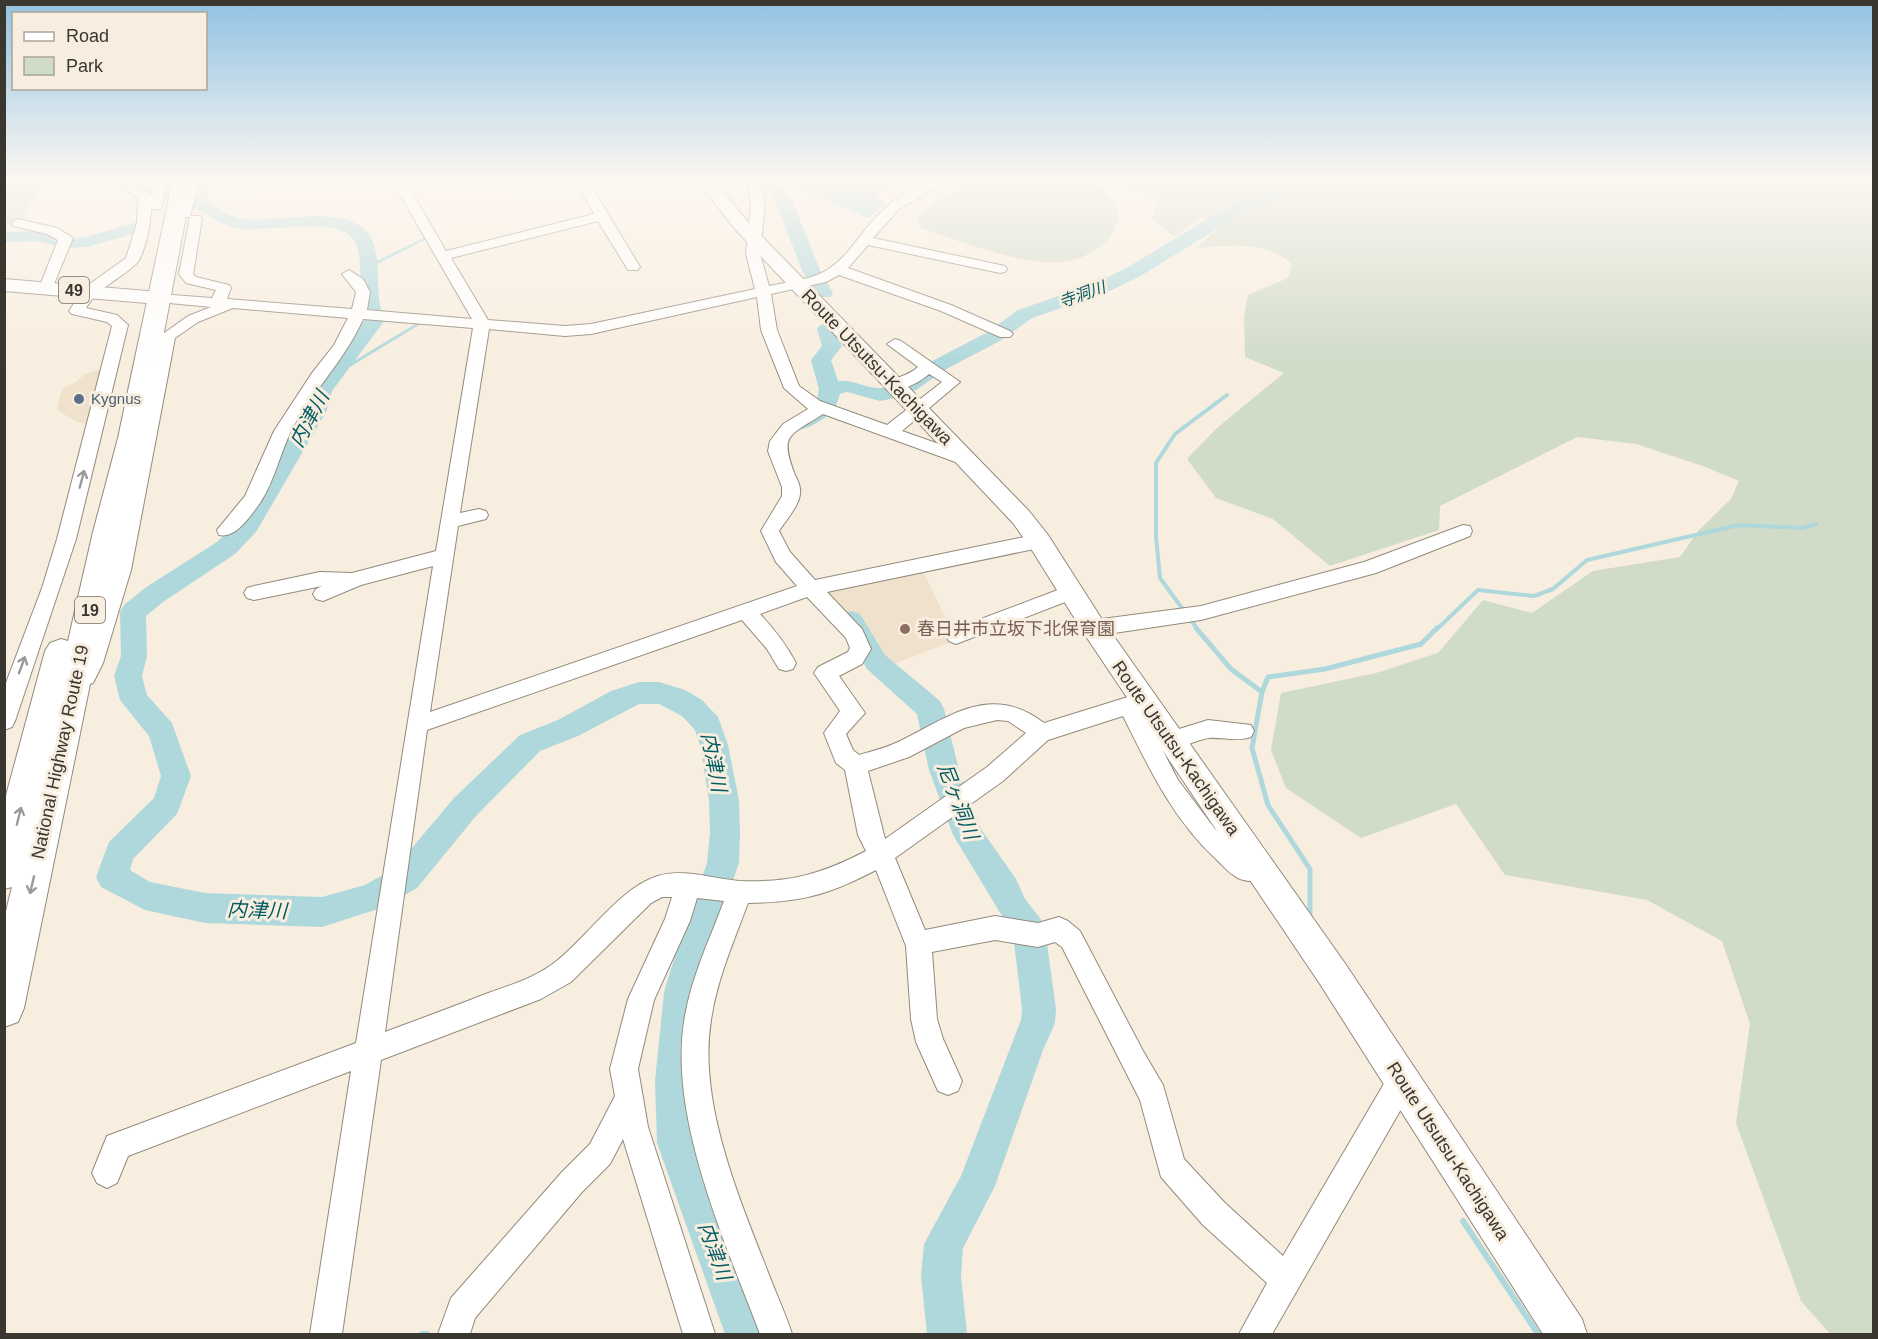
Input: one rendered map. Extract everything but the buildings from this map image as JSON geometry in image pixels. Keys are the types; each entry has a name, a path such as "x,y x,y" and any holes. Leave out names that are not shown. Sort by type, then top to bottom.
{"highway":[{"name":"National Highway Route 19","path":"4,1008 107,532 136,416 151,298 165,241"},
{"name":"National Highway Route 19","path":"4,873 90,530 126,362 151,298"}],"main road":[{"name":"Route Utsutsu-Kachigawa","path":"758,241 810,282 894,385 1021,517 1039,541 1094,628 1137,704 1171,740 1261,870 1402,1080 1567,1335"},
{"name":"49","path":"4,285 151,298"}],"street":[{"path":"46,288 65,241"},
{"path":"4,721 19,672 57,571 110,373 120,325 112,318 77,311 89,291 132,260 138,241"},
{"path":"179,241 186,274 191,280 224,288 226,303"},
{"path":"177,250 179,241"},
{"path":"326,1335 370,1053 417,725 482,323 433,241"},
{"path":"441,256 499,241"},
{"path":"617,241 633,267"},
{"path":"754,241 753,254 763,291 769,330 792,388 821,408 966,460"},
{"path":"151,298 565,331 591,329 810,282 839,270 849,262 864,241"},
{"path":"872,241 1000,269"},
{"path":"839,270 946,308 1005,334"},
{"path":"226,530 253,499 283,431 318,376 341,347 358,314 363,292 358,282 349,274"},
{"path":"70,704 93,663 121,570 168,336 193,319 226,303"},
{"path":"890,432 952,382 895,344"},
{"path":"894,385 914,378 928,366"},
{"path":"821,408 789,428 778,441 777,451 791,487 791,496 770,531 771,538 788,562 855,634 861,649 855,658 825,674 854,713 844,720 835,733 844,756 855,766 870,835 886,866 913,934 920,942 924,1019 930,1042 948,1081"},
{"path":"449,522 479,515"},
{"path":"1094,628 1201,613 1369,568 1463,531"},
{"path":"417,725 812,588 1039,541"},
{"path":"323,594 355,579 444,556"},
{"path":"254,593 320,579 355,579"},
{"path":"956,636 1071,592"},
{"path":"746,611 774,643 786,663"},
{"path":"107,1173 117,1146 370,1053 532,990 562,973 642,895 660,886 688,886 740,892 780,891 810,887 839,877 879,856 994,774 1041,733 1137,704 1170,787 1207,836 1245,870 1261,870"},
{"path":"855,766 891,754 930,733 973,716 1008,712 1023,718 1041,733"},
{"path":"1171,740 1208,729 1243,731"},
{"path":"688,886 676,921 641,999 624,1069 634,1127 699,1335"},
{"path":"740,892 701,1000 695,1040 697,1091 719,1177 776,1335"},
{"path":"920,942 995,927 1038,935 1059,929 1071,939 1133,1061 1153,1095 1171,1167 1214,1214 1287,1280"},
{"path":"1255,1335 1402,1080"},
{"path":"454,1335 462,1309 572,1182 600,1154 629,1098"}],"shaded area":[{"name":"Kygnus","path":"107,367 94,424 79,423 57,410 62,389 85,374"},
{"name":"春日井市立坂下北保育園","path":"922,569 956,640 886,667 876,658 852,617 823,590"}],"green space":[{"path":"960,241 1105,241 1092,252 1076,259 1058,262 1042,262 1007,256"},
{"path":"1203,241 1873,241 1873,1334 1830,1334 1801,1301 1736,1123 1750,1024 1722,941 1647,900 1505,875 1456,804 1361,838 1286,788 1271,750 1281,693 1376,673 1438,653 1483,600 1532,613 1593,571 1680,557 1699,530 1731,499 1739,481 1703,466 1636,444 1577,437 1440,506 1439,530 1330,566 1273,519 1216,498 1187,459 1217,428 1284,373 1245,357 1244,317 1248,295 1288,278 1292,264 1271,251 1247,246 1196,248"}],"waterway":[{"path":"68,243 89,241"},
{"name":"内津川","path":"363,241 368,260 369,300 375,320 322,390 315,412 248,526 226,548 154,595 133,612 134,656 128,676 134,700 162,731 176,776 166,805 120,852 112,877 145,895 205,908 322,912 373,897 406,878 465,807 530,743 568,728 621,699 639,693 659,693 675,698 692,708 708,725 714,745 724,800 725,833 723,863 697,937 681,992 673,1081 676,1143 745,1334"},
{"path":"370,266 419,241"},
{"name":"尼ヶ洞川","path":"799,241 824,293"},
{"name":"寺洞川","path":"909,386 941,364 993,337 1025,314 1105,286 1184,241"},
{"path":"332,376 418,324"},
{"name":"尼ヶ洞川","path":"827,329 832,346 821,360 830,389"},
{"name":"寺洞川","path":"830,389 847,386 880,395 888,393"},
{"name":"尼ヶ洞川","path":"798,424 826,407 830,389"},
{"path":"1198,630 1160,578 1156,536 1156,463 1175,434 1227,395"},
{"path":"1436,630 1478,590 1534,596 1553,589 1587,560 1739,525 1802,528 1816,524"},
{"name":"尼ヶ洞川","path":"851,621 876,662 930,709 944,770 968,835 1029,929 1039,1009 1038,1023 1028,1042 976,1186 944,1244 941,1276 947,1334"},
{"path":"1196,628 1231,669 1262,692"},
{"path":"1262,692 1268,677 1325,669 1421,644 1437,628"},
{"path":"1262,692 1252,748 1268,805 1310,869 1310,917"},
{"path":"1463,1221 1538,1334"},
{"path":"422,1334 427,1334"}],"place":[{"name":"Kygnus","path":"79,399"},
{"name":"春日井市立坂下北保育園","path":"905,629"}]}
